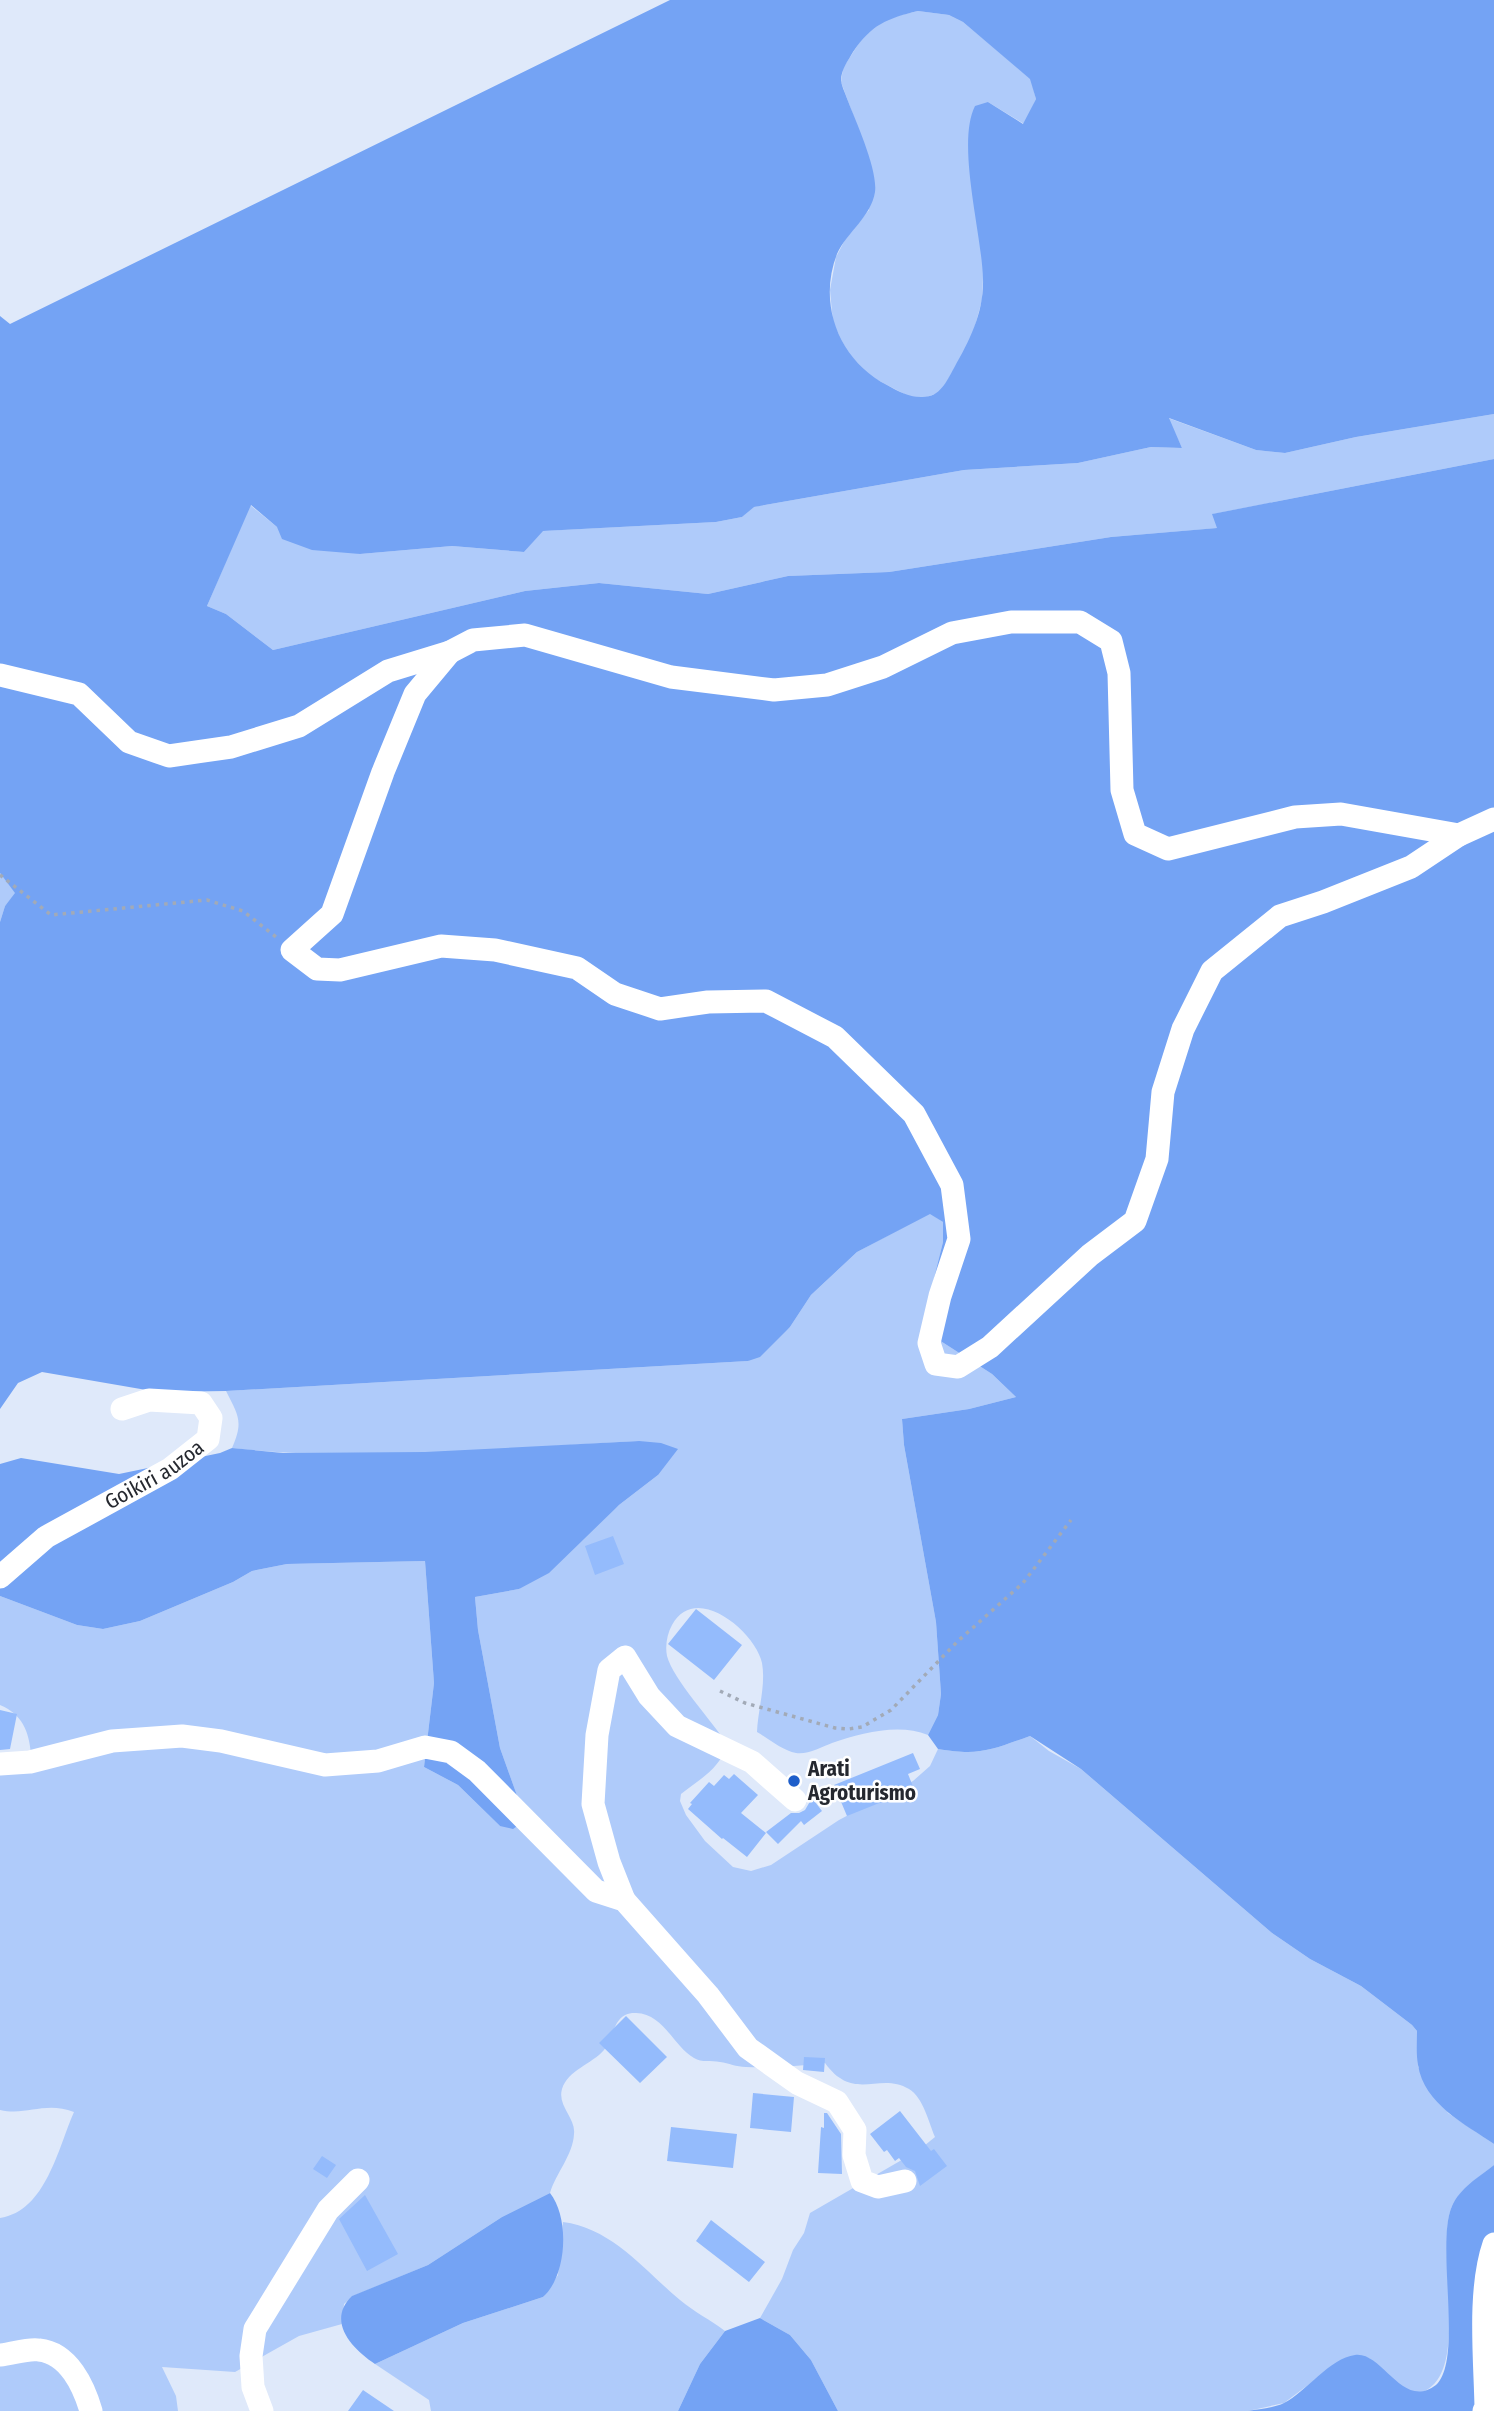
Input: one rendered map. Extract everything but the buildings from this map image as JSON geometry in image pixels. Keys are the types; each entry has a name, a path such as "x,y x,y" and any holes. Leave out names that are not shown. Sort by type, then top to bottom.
{"street":[{"path":"0,675 79,694 129,742 169,756 231,747 299,726 388,671 450,652 472,640 525,635 671,677 774,690 827,685 849,678 883,667 953,633 1011,622 1080,622 1111,641 1119,673 1122,790 1135,834 1168,849 1295,817 1341,814 1459,835"},
{"path":"450,652 415,694 383,772 332,914 292,950 317,970 340,970 441,946 495,950 577,968 615,994 660,1009 708,1002 766,1001 835,1037 914,1114 952,1185 959,1239 940,1296 929,1343 936,1364 958,1367 990,1347 1090,1255 1135,1221 1157,1159 1163,1092 1183,1029 1212,971 1280,916 1411,867 1459,835 1494,819"},
{"name":"Goikiri auzoa","path":"0,1577 46,1537 170,1469 208,1439 211,1418 201,1403 149,1400 122,1409"},
{"path":"795,1800 752,1762 677,1726 649,1696 625,1657 609,1670 597,1735 593,1804 609,1862 624,1900 708,1995 748,2048 797,2083 837,2102 855,2130 854,2155 862,2181 878,2187 905,2181"},
{"path":"0,1764 30,1762 112,1741 183,1736 221,1741 326,1765 378,1761 425,1747 451,1752 477,1771 596,1891 624,1900"},
{"path":"262,2411 253,2387 251,2356 256,2329 328,2210 358,2180"},
{"path":"1484,2411 1488,2262 1494,2244"},
{"path":"0,2355 39,2350 62,2359 84,2389 91,2411"}],"path":[{"path":"0,874 51,915 207,900 243,911 292,950"},
{"path":"720,1691 745,1703 835,1728 849,1729 873,1722 891,1710 958,1641 1023,1583 1071,1520"}],"shaded area":[{"path":"670,0 1494,0 1494,414 1356,437 1285,453 1256,450 1169,418 1182,448 1151,447 1078,463 964,470 754,507 742,517 716,522 543,531 524,552 452,546 360,554 312,550 282,539 277,527 251,505 207,606 226,614 273,650 525,591 599,583 708,594 788,576 889,572 1111,537 1217,528 1212,514 1494,459 1494,2144 1447,2112 1428,2091 1418,2065 1417,2031 1412,2025 1361,1986 1310,1959 1272,1933 1081,1769 1030,1736 995,1748 965,1752 938,1749 928,1735 938,1715 941,1694 936,1622 904,1445 902,1419 969,1409 1016,1397 992,1374 939,1340 926,1310 943,1242 943,1222 930,1214 857,1252 811,1295 790,1327 760,1357 748,1361 226,1391 158,1392 42,1372 18,1383 0,1409 0,922 5,906 15,893 0,873 0,316 10,324","holes":["918,11 949,15 963,22 1030,79 1036,99 1023,124 988,102 975,106 968,143 982,260 981,303 970,336 945,384 933,395 916,397 887,385 857,362 845,346 832,312 831,273 837,254 869,209 875,192 870,159 841,77 853,52 867,35 881,24"]},
{"path":"918,11 949,15 963,22 1031,79 1036,99 1024,124 988,102 982,300 972,337 941,392 924,398 908,396 870,376 848,353 833,323 830,290 836,257 846,238 869,210 870,161 841,82 843,68 863,37 888,18"},
{"path":"1494,414 1494,459 1213,514 1218,528 1111,537 889,572 788,576 708,594 599,583 525,591 273,650 226,614 207,606 250,505 277,527 360,554 452,546 524,552 542,531 716,522 742,517 753,507 964,470 1078,463 1151,447 1182,448 1168,418 1256,450 1285,453 1356,437"},
{"path":"0,873 16,893 5,906 0,922"},
{"path":"930,1213 943,1222 943,1242 926,1310 939,1340 992,1374 1016,1397 969,1409 902,1419 904,1445 936,1622 941,1694 938,1715 928,1735 905,1730 880,1731 843,1739 805,1753 786,1750 757,1732 763,1671 757,1651 749,1638 724,1616 695,1608 683,1613 672,1625 666,1644 667,1656 685,1688 727,1744 715,1766 681,1794 680,1801 686,1815 705,1841 733,1867 751,1871 771,1865 839,1820 913,1781 930,1766 938,1749 975,1752 1030,1736 1049,1751 1081,1769 1272,1933 1310,1959 1361,1986 1412,2025 1417,2031 1418,2067 1448,2113 1494,2144 1494,2165 1465,2189 1452,2206 1447,2250 1449,2334 1446,2358 1439,2378 1425,2391 1409,2393 1395,2384 1369,2358 1340,2361 1284,2403 1248,2411 838,2411 811,2360 790,2335 760,2318 804,2233 810,2213 919,2150 935,2137 922,2104 914,2093 898,2084 856,2084 836,2075 825,2063 746,2067 697,2060 654,2019 636,2013 623,2016 604,2050 565,2082 561,2095 574,2128 573,2142 550,2193 502,2217 428,2265 353,2296 344,2304 342,2324 299,2336 235,2372 162,2367 176,2396 178,2411 0,2411 0,2218 16,2213 29,2204 39,2191 56,2160 74,2112 54,2108 0,2110 0,1767 31,1754 23,1724 14,1713 0,1705 0,1596 77,1625 103,1629 140,1621 233,1582 252,1571 287,1564 425,1561 434,1683 424,1767 458,1785 500,1826 524,1815 500,1748 478,1630 475,1597 519,1589 658,1475 639,1441 384,1454 232,1448 239,1424 226,1391 748,1361 790,1327 811,1295 857,1252"},
{"path":"639,1441 661,1443 678,1449 658,1475 619,1505 549,1573 519,1589 475,1597 478,1630 500,1748 524,1815 523,1822 513,1829 500,1826 458,1785 424,1767 434,1683 425,1561 287,1564 252,1571 233,1582 140,1621 103,1629 77,1625 0,1596 0,1464 21,1458 119,1474 220,1453 232,1448 283,1453 425,1452"},
{"path":"1494,2165 1494,2411 1248,2411 1284,2403 1336,2362 1355,2355 1365,2356 1375,2362 1413,2391 1424,2391 1436,2385 1444,2371 1448,2351 1446,2246 1452,2206 1465,2188"},
{"path":"550,2193 561,2217 563,2246 557,2275 543,2297 463,2323 375,2364 358,2351 345,2334 341,2315 352,2296 428,2265 502,2217"},
{"path":"563,2222 597,2233 627,2252 685,2304 725,2331 700,2364 678,2411 431,2411 429,2400 375,2364 463,2323 543,2297 558,2275"},
{"path":"760,2318 790,2335 811,2360 838,2411 678,2411 700,2364 725,2331"}],"place":[{"name":"Arati Agroturismo","path":"794,1781"}]}
